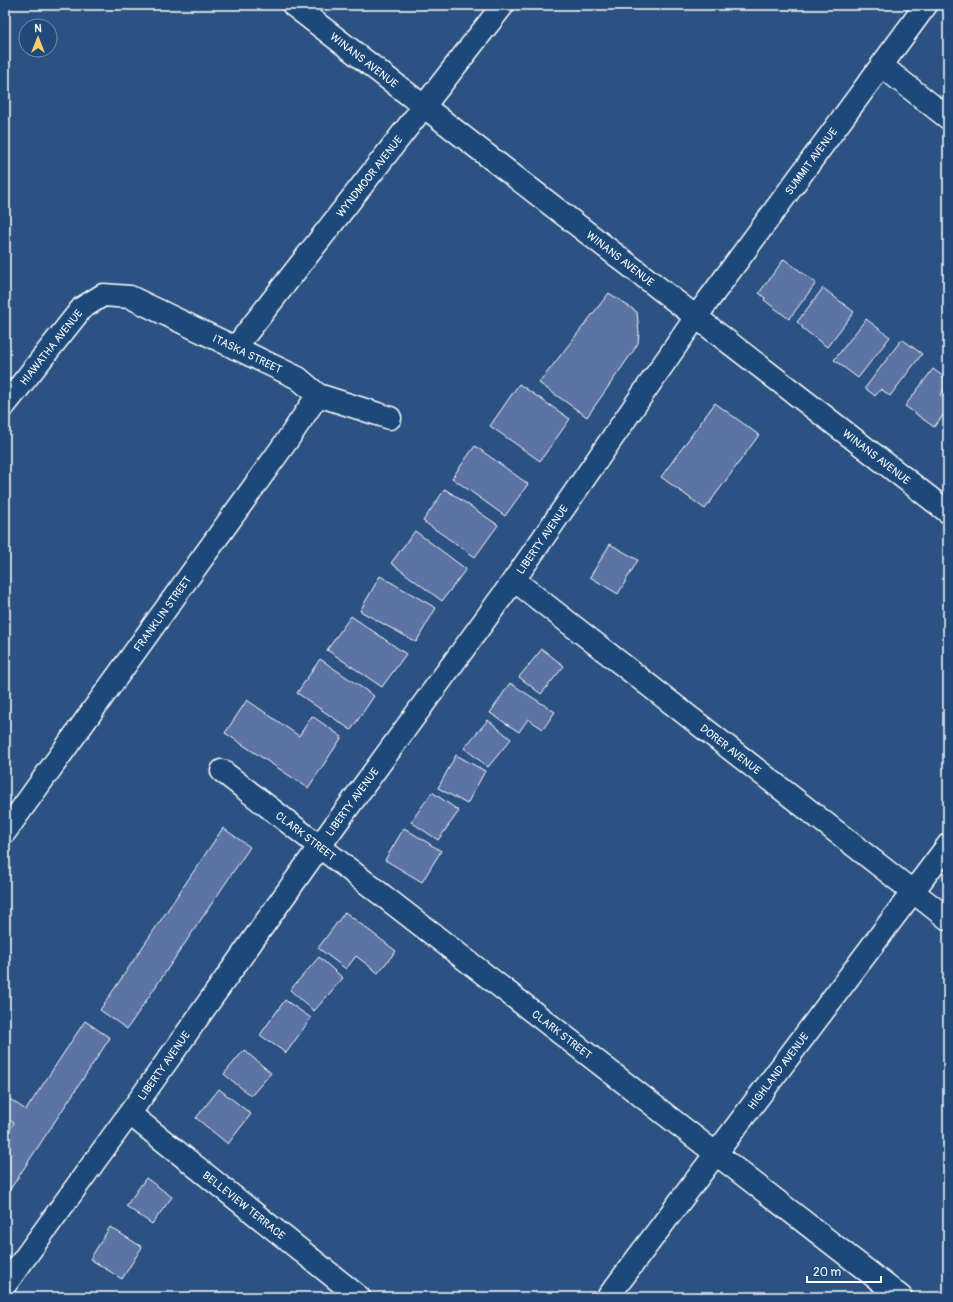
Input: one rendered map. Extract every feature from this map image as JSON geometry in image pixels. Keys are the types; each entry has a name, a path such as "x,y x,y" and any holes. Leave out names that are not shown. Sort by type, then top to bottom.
{"street":[{"name":"WINANS AVENUE","path":"292,5 948,512"},
{"name":"WYNDMOOR AVENUE","path":"235,348 425,107 503,5"},
{"name":"SUMMIT AVENUE","path":"696,317 926,5"},
{"path":"882,66 948,118"},
{"name":"ITASKA STREET","path":"103,295 130,297 298,378 318,395 390,418"},
{"name":"HIAWATHA AVENUE","path":"5,405 82,308 103,295"},
{"name":"LIBERTY AVENUE","path":"5,1285 130,1114 319,847 514,580 696,317"},
{"name":"FRANKLIN STREET","path":"5,832 282,448 318,395"},
{"name":"DORER AVENUE","path":"514,580 948,919"},
{"name":"CLARK STREET","path":"222,771 901,1297"},
{"name":"HIGHLAND AVENUE","path":"608,1297 948,845"},
{"name":"BELLEVIEW TERRACE","path":"130,1114 359,1297"}],"building":[{"path":"784,259 816,283 789,319 764,300 765,298 759,293"},
{"path":"823,288 854,312 827,347 802,328 803,327 797,322"},
{"path":"609,293 637,312 639,333 638,343 587,417 539,383"},
{"path":"866,319 890,337 858,378 834,360"},
{"path":"902,339 922,354 890,396 881,389 875,396 865,388"},
{"path":"933,369 948,380 948,385 940,395 948,401 948,409 934,427 905,406"},
{"path":"519,384 570,419 540,461 490,426"},
{"path":"715,403 759,435 705,509 661,477"},
{"path":"475,446 528,484 505,516 452,478"},
{"path":"445,489 498,525 475,557 423,521"},
{"path":"415,531 466,569 442,601 391,563"},
{"path":"610,544 638,560 618,594 590,577"},
{"path":"380,576 436,608 416,642 360,611"},
{"path":"351,616 406,654 382,687 327,650"},
{"path":"542,649 564,666 541,694 519,677"},
{"path":"320,659 374,696 351,730 297,693"},
{"path":"510,683 555,712 543,729 528,719 519,732 490,713"},
{"path":"247,700 299,736 312,716 342,737 308,788 225,733"},
{"path":"488,720 511,739 488,767 464,748"},
{"path":"456,755 485,771 467,804 438,788"},
{"path":"432,792 459,811 438,840 411,822"},
{"path":"223,828 250,847 127,1029 100,1010"},
{"path":"404,828 441,851 422,882 385,860"},
{"path":"345,912 396,951 378,973 356,956 346,969 318,948"},
{"path":"319,957 343,978 314,1011 290,990"},
{"path":"285,1000 311,1018 286,1053 260,1035"},
{"path":"85,1021 110,1038 5,1197 5,1136 14,1123 5,1117 5,1102 8,1098 26,1110"},
{"path":"244,1050 271,1073 251,1096 224,1074"},
{"path":"219,1089 251,1114 228,1144 196,1118"},
{"path":"146,1178 172,1197 152,1224 126,1206"},
{"path":"110,1227 142,1247 122,1279 90,1259"}]}
